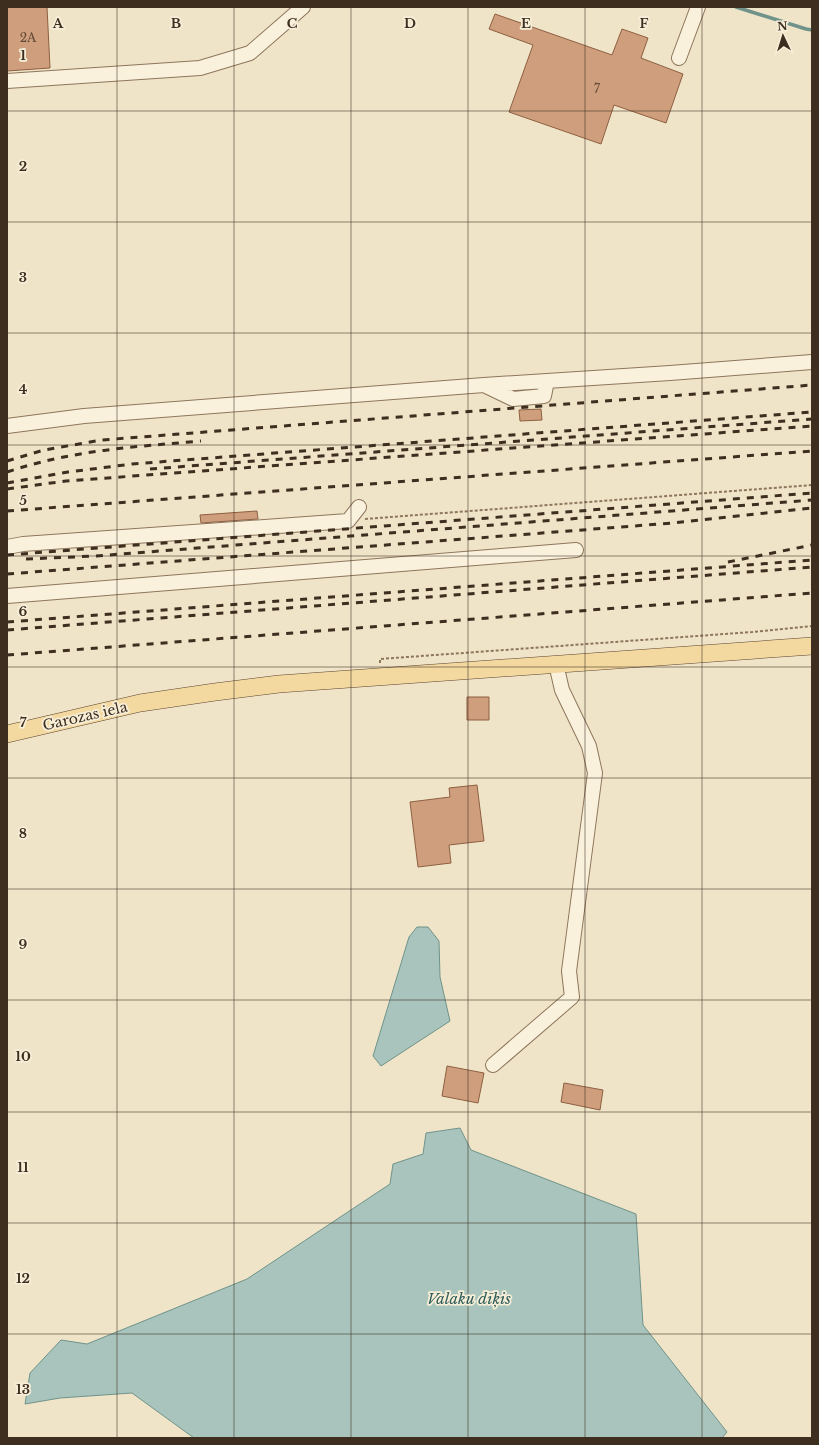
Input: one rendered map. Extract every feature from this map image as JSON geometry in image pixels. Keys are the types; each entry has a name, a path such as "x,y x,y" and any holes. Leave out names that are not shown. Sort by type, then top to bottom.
{"main road":[{"name":"Garozas iela","path":"7,734 140,703 279,684 812,646"}],"street":[{"path":"7,81 200,68 250,53 303,7"},
{"path":"679,58 698,7"},
{"path":"7,426 84,416 484,385 812,362"},
{"path":"7,547 24,544 348,521 359,507"},
{"path":"7,596 576,550"},
{"path":"493,1065 572,997 569,971 595,773 589,746 562,690 556,664"}],"path":[{"path":"348,521 812,485"},
{"path":"380,659 752,632 812,626"}],"water":[{"path":"417,927 428,927 439,941 440,977 450,1021 381,1066 373,1056 409,937"},
{"name":"Valaku dīķis","path":"460,1128 471,1150 636,1214 643,1325 727,1432 722,1438 194,1438 132,1393 60,1398 25,1404 30,1373 61,1340 87,1344 247,1279 390,1184 393,1164 423,1154 426,1133"}],"building":[{"path":"7,7 47,7 50,68 7,71"},
{"path":"495,14 612,55 622,29 648,38 641,58 683,74 666,123 614,105 601,144 509,112 533,45 489,29"},
{"path":"541,409 542,420 520,421 519,410"},
{"path":"257,511 258,519 201,523 200,515"},
{"path":"467,697 489,697 489,720 467,720"},
{"path":"477,785 484,841 449,845 451,863 418,867 410,802 450,797 449,788"},
{"path":"447,1066 484,1073 478,1103 442,1096"},
{"path":"564,1083 603,1090 600,1110 561,1102"}],"waterway":[{"path":"736,7 812,30"}],"railway":[{"path":"7,461 44,450 102,440 812,385"},
{"path":"7,483 68,472 132,464 812,412"},
{"path":"150,469 812,419"},
{"path":"7,489 66,481 812,426"},
{"path":"7,472 56,459 103,450 201,441"},
{"path":"7,511 812,451"},
{"path":"7,555 812,493"},
{"path":"26,559 96,556 812,500"},
{"path":"7,574 673,523 812,508"},
{"path":"728,562 812,545"},
{"path":"7,622 812,560"},
{"path":"7,630 812,567"},
{"path":"7,655 812,593"}]}
